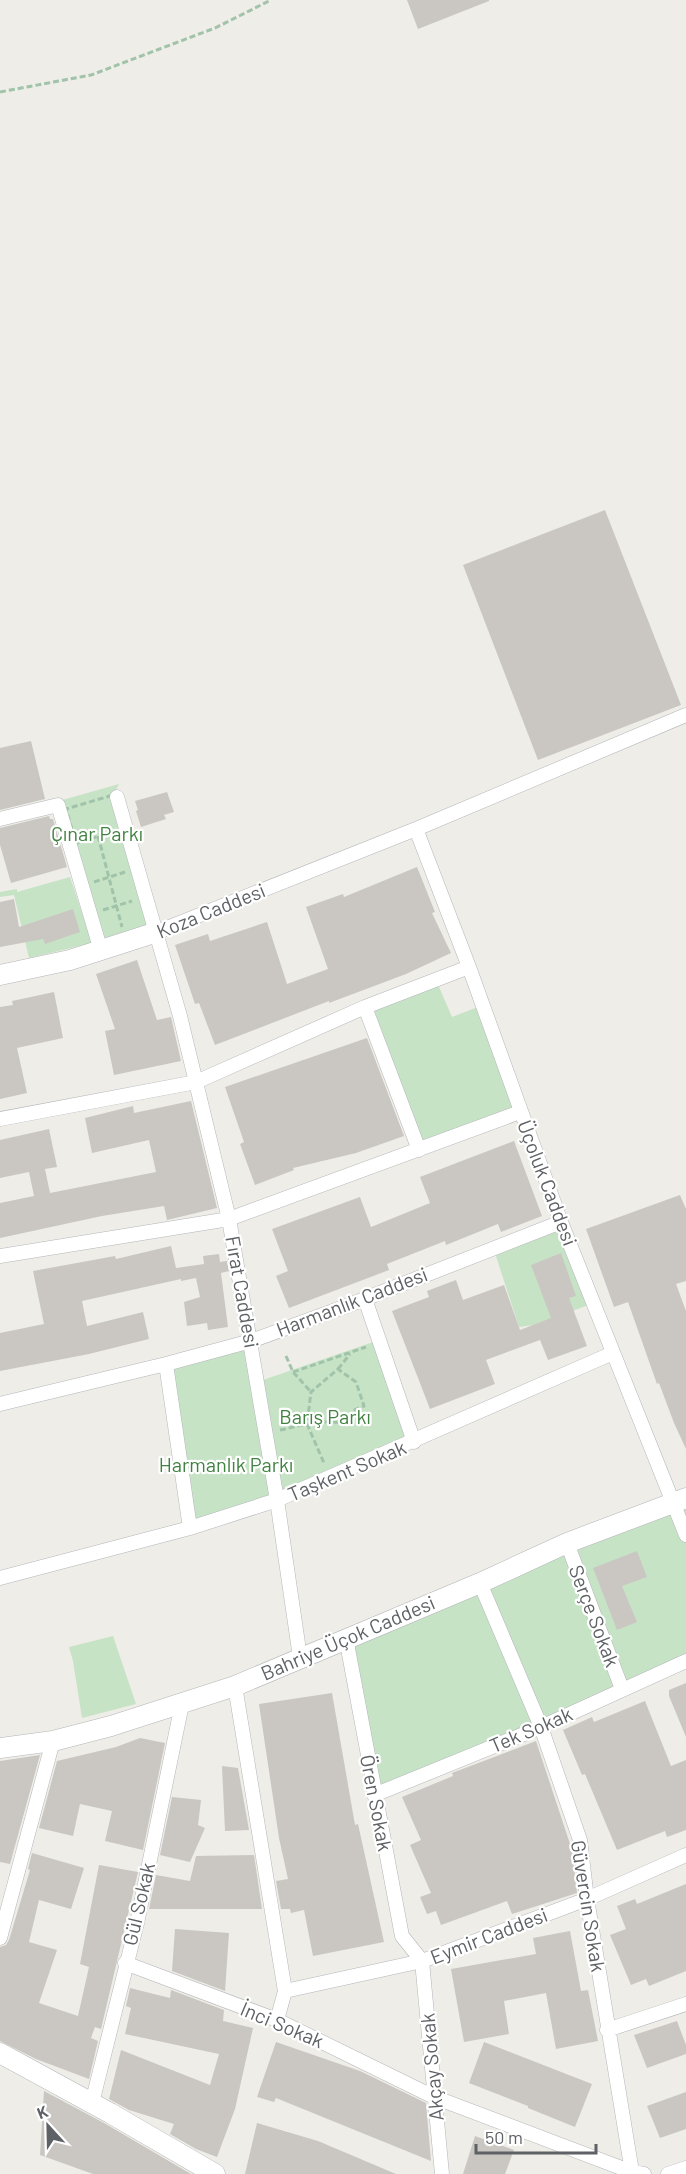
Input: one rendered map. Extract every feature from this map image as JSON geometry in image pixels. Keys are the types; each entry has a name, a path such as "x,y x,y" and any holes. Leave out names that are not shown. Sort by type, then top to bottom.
{"main road":[{"name":"Koza Caddesi","path":"0,975 101,951 157,932"},
{"name":"Bahriye Üçok Caddesi","path":"0,1748 53,1741 182,1704 235,1686 480,1583 567,1543 680,1501"},
{"path":"0,2053 214,2174"}],"street":[{"name":"Koza Caddesi","path":"157,932 416,829 686,715"},
{"name":"Fırat Caddesi","path":"117,797 136,868 157,932 230,1219 277,1500 300,1657"},
{"path":"0,819 58,805 101,951"},
{"name":"Üçoluk Caddesi","path":"416,829 469,967 561,1222 614,1353 680,1501 686,1535"},
{"path":"0,1119 196,1082 365,1007 469,967"},
{"path":"365,1007 419,1150"},
{"path":"0,1256 230,1219 520,1112"},
{"name":"Harmanlık Caddesi","path":"0,1404 251,1341 561,1222"},
{"path":"365,1299 414,1442"},
{"name":"Taşkent Sokak","path":"0,1578 190,1528 277,1500 614,1353"},
{"path":"166,1364 190,1528"},
{"name":"Serçe Sokak","path":"567,1543 622,1689"},
{"name":"Güvercin Sokak","path":"480,1583 541,1727 580,1840 607,2030 638,2173"},
{"name":"Ören Sokak","path":"346,1638 402,1936 422,1961"},
{"name":"Tek Sokak","path":"374,1795 541,1727 686,1661"},
{"path":"235,1686 285,1991 277,2020"},
{"name":"Gül Sokak","path":"92,2103 136,1923 182,1704"},
{"path":"0,1938 53,1741"},
{"name":"Eymir Caddesi","path":"285,1991 422,1961 587,1899 686,1855"},
{"name":"Akçay Sokak","path":"422,1961 442,2174"},
{"name":"İnci Sokak","path":"125,1963 277,2020 434,2097 638,2173"},
{"path":"607,2030 686,2004"},
{"path":"668,2174 686,2168"}],"path":[{"path":"0,92 91,75 215,28 271,0"},
{"path":"113,795 123,829 98,836 76,843 66,809 113,795"},
{"path":"98,836 127,943"},
{"path":"293,1372 351,1352 338,1368 311,1392 307,1424 331,1478"},
{"path":"286,1356 293,1372 311,1392"},
{"path":"266,1434 307,1424 342,1422 349,1418 352,1411 364,1406 356,1382 338,1368"}],"green space":[{"name":"Çınar Parkı","path":"119,784 114,793 155,931 103,949 59,801"},
{"path":"70,877 92,943 29,958 14,895 0,897 0,892 17,889 17,892"},
{"path":"436,980 452,1017 483,1005 520,1112 419,1150 365,1007"},
{"path":"561,1222 594,1303 534,1325 519,1327 493,1247"},
{"name":"Barış Parkı","path":"376,1341 410,1438 280,1495 263,1380"},
{"name":"Harmanlık Parkı","path":"247,1345 273,1499 193,1523 169,1366"},
{"path":"686,1498 686,1661 374,1795 346,1638"},
{"path":"113,1636 136,1704 82,1718 69,1647"}],"building":[{"path":"407,0 489,0 489,1 418,29"},
{"path":"605,510 681,705 538,760 463,565"},
{"path":"31,741 45,799 0,810 0,748"},
{"path":"167,792 174,812 164,815 166,819 141,827 135,801"},
{"path":"49,816 53,819 67,867 11,883 0,845 0,828"},
{"path":"417,867 435,912 432,913 451,953 406,974 215,1045 199,1003 195,1004 175,945 208,934 210,941 267,922 287,984 328,969 306,907 343,894 344,897"},
{"path":"14,899 19,927 73,909 80,932 45,944 43,939 0,947 0,902"},
{"path":"137,960 157,1020 171,1017 181,1061 114,1075 105,1031 115,1029 96,974"},
{"path":"54,992 63,1038 17,1048 27,1093 0,1099 0,1007 13,1005 12,1001"},
{"path":"367,1038 404,1136 356,1153 293,1168 294,1170 255,1185 240,1144 244,1142 225,1087"},
{"path":"191,1101 217,1208 167,1220 164,1206 102,1216 0,1238 0,1203 34,1196 29,1172 0,1178 0,1140 49,1129 57,1167 45,1169 50,1193 156,1172 149,1140 92,1153 85,1118 133,1106 134,1113"},
{"path":"514,1141 542,1216 501,1232 498,1224 446,1245 445,1241 387,1264 389,1270 289,1308 276,1276 288,1271 272,1229 360,1197 371,1227 430,1203 420,1177"},
{"path":"680,1195 686,1209 686,1281 676,1284 686,1311 686,1449 659,1383 657,1384 628,1302 614,1307 586,1229"},
{"path":"171,1246 176,1268 204,1264 203,1256 219,1254 220,1262 227,1261 229,1271 221,1273 228,1327 208,1330 207,1323 187,1326 184,1302 200,1297 196,1278 181,1281 181,1279 82,1301 87,1326 143,1312 149,1339 89,1354 0,1371 0,1333 44,1324 33,1271 115,1256 116,1259"},
{"path":"561,1253 576,1296 569,1298 587,1346 548,1360 540,1340 486,1360 495,1384 430,1409 392,1311 429,1297 427,1291 456,1280 463,1300 504,1285 520,1330 551,1318 531,1265"},
{"path":"637,1551 647,1577 622,1586 637,1622 617,1630 593,1568"},
{"path":"686,1683 686,1737 669,1696 669,1690"},
{"path":"332,1693 355,1825 358,1824 384,1942 313,1956 304,1910 291,1913 290,1909 281,1909 276,1881 288,1879 279,1838 259,1704"},
{"path":"645,1701 671,1766 686,1760 686,1830 667,1837 665,1831 617,1850 585,1774 582,1775 563,1730 592,1717 594,1722"},
{"path":"140,1738 165,1743 143,1850 105,1841 112,1811 80,1804 73,1836 39,1828 57,1761 116,1747"},
{"path":"536,1741 572,1850 577,1893 512,1914 507,1901 441,1925 436,1911 427,1914 420,1897 431,1893 410,1845 421,1840 402,1797 453,1776 452,1773"},
{"path":"40,1755 10,1864 0,1862 0,1761"},
{"path":"222,1766 238,1768 249,1830 225,1831"},
{"path":"172,1797 201,1800 198,1825 205,1828 190,1862 160,1855"},
{"path":"32,1853 84,1868 71,1909 39,1900 29,1942 57,1950 39,2003 78,2016 89,1967 80,1964 99,1865 138,1872 101,2029 95,2027 91,2038 98,2041 89,2079 36,2059 0,2041 0,1947 6,1945 9,1940 30,1870 28,1869"},
{"path":"254,1855 262,1909 149,1909 156,1875 190,1881 196,1856"},
{"path":"686,1884 686,1971 649,1986 646,1979 631,1985 610,1935 626,1929 617,1906 635,1899 637,1904"},
{"path":"175,1929 229,1933 225,1991 172,1971"},
{"path":"570,1931 581,1991 588,1990 598,2041 556,2049 546,1993 504,2001 509,2034 464,2042 451,1969 536,1954 533,1938"},
{"path":"130,1988 170,1998 171,1990 224,2010 223,2021 253,2028 235,2109 217,2157 196,2149 170,2134 174,2124 129,2110 109,2099 121,2050 210,2085 219,2054 125,2034 131,2008 126,2006"},
{"path":"677,2021 686,2045 686,2054 647,2068 634,2035"},
{"path":"276,2042 360,2071 426,2103 431,2161 276,2098 274,2102 257,2097"},
{"path":"484,2042 592,2084 575,2127 469,2083"},
{"path":"44,2091 191,2174 93,2174 40,2155"},
{"path":"686,2092 686,2129 660,2138 647,2106"},
{"path":"257,2123 318,2141 396,2174 245,2174"},
{"path":"475,2136 514,2150 505,2174 463,2174"}]}
